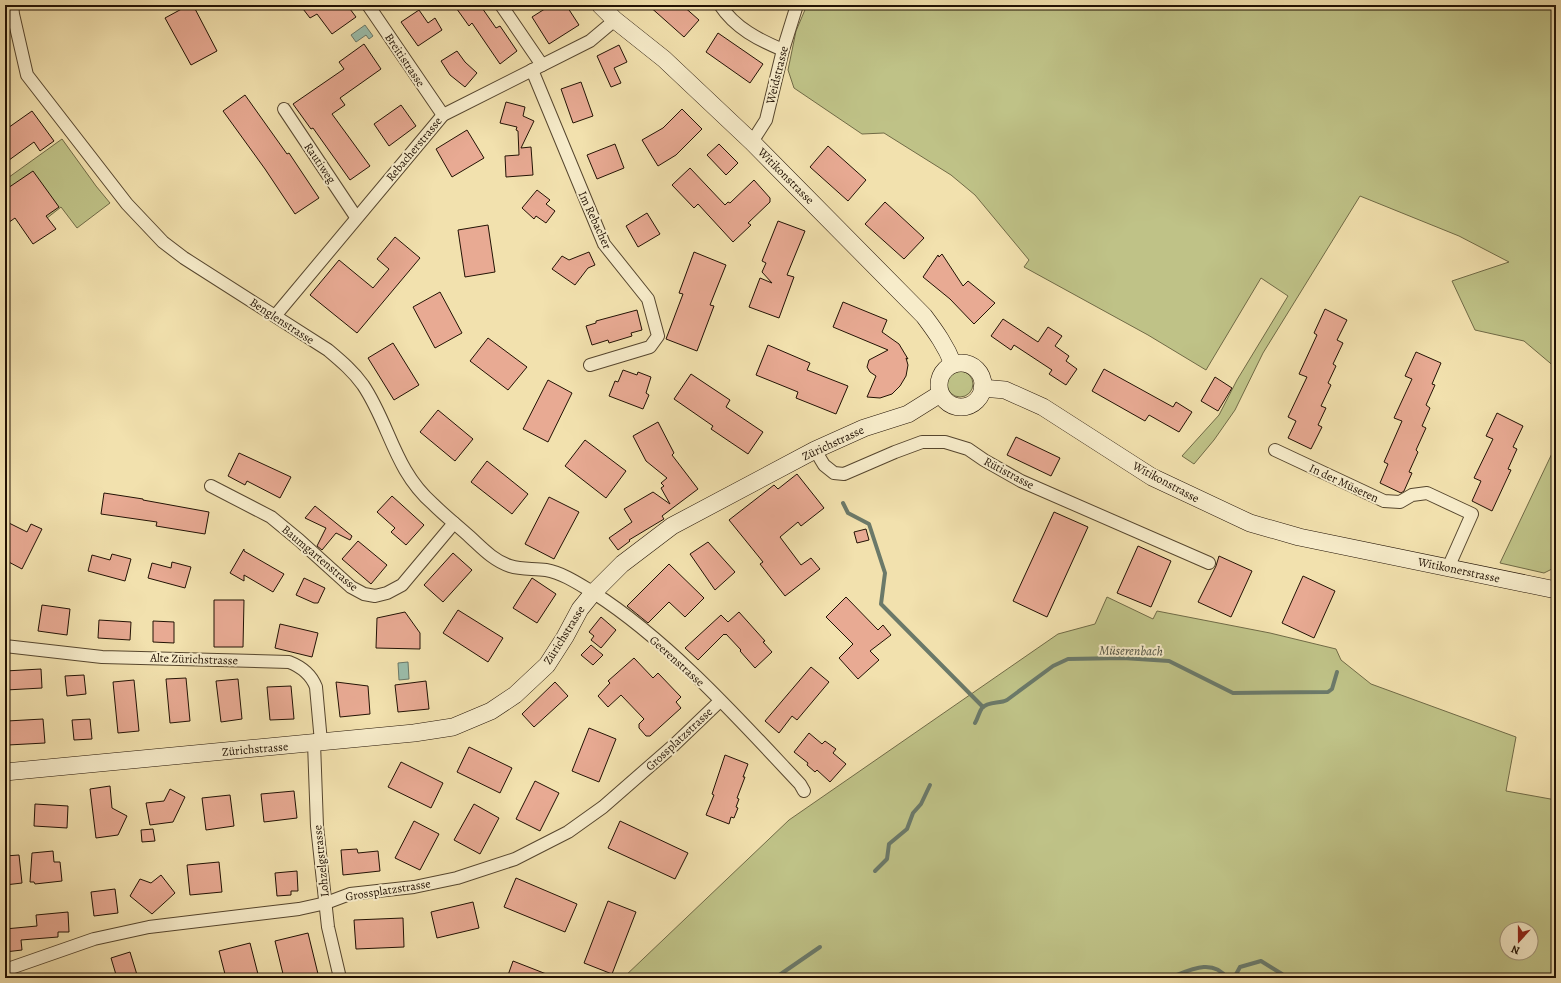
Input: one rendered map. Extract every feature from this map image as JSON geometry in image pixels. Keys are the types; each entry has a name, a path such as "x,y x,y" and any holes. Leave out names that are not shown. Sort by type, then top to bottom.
{"main road":[{"name":"Witikonstrasse","path":"600,5 615,20 664,59 752,142 924,316 948,350 953,364"},
{"path":"964,363 974,368 981,377 982,388 980,395 976,400 964,407 950,404 940,394 940,376 953,364 964,363"},
{"name":"Witikonstrasse","path":"982,388 1005,390 1043,407 1152,477 1250,522 1299,538 1362,551"},
{"name":"Zürichstrasse","path":"5,772 317,743 453,727 491,711 515,695 547,665 580,609 593,593 622,564 672,526 815,450 864,428 908,414 940,394"},
{"name":"Witikonerstrasse","path":"1362,551 1556,590"}],"street":[{"name":"Benglenstrasse","path":"12,5 27,75 127,204 163,242 184,258 328,350 347,366 363,385 407,474 420,491 432,504 494,558 511,567 546,570 563,575 593,593"},
{"name":"Breitistrasse","path":"368,5 443,115"},
{"path":"501,5 537,68"},
{"path":"720,5 736,23 753,36 783,50"},
{"name":"Weidstrasse","path":"752,142 766,120 783,50 797,5"},
{"name":"Rebacherstrasse","path":"275,316 443,115 590,41 615,20"},
{"name":"Im Rebacher","path":"537,68 604,244 648,299 658,336 650,347 590,365"},
{"name":"Rautiweg","path":"284,109 356,218"},
{"name":"Rütistrasse","path":"815,450 824,465 834,473 844,474 922,442 945,442 968,449 1008,475 1209,563"},
{"name":"In der Müseren","path":"1275,450 1384,501 1400,502 1412,495 1427,493 1472,514 1448,568"},
{"name":"Baumgartenstrasse","path":"211,486 271,517 351,586 364,594 375,596 387,594 402,585 454,523"},
{"name":"Geerenstrasse","path":"593,593 674,656 746,726 804,790"},
{"name":"Alte Zürichstrasse","path":"5,646 102,657 289,662 298,665 306,671 313,679 316,687 317,743"},
{"name":"Grossplatzstrasse","path":"5,970 94,939 149,927 299,909 326,903 350,894 414,887 457,878 515,859 548,843 588,818 628,787 720,701"},
{"name":"Lohzelgstrasse","path":"317,743 318,826 328,927 340,978"}],"green space":[{"path":"807,5 1556,5 1556,368 1524,341 1475,330 1452,281 1509,262 1459,236 1360,196 1263,353 1235,410 1214,440 1194,464 1182,456 1219,415 1237,380 1288,296 1261,278 1206,370 1148,335 1024,267 1029,260 975,195 951,175 884,133 862,134 794,88 788,70 796,31"},
{"path":"62,139 110,203 77,228 61,207 37,226 5,180"},
{"path":"960,371 969,375 973,384 969,393 960,397 951,393 947,384 951,375"},
{"path":"1556,445 1556,567 1544,573 1500,563"},
{"path":"1107,597 1153,619 1157,611 1270,633 1336,649 1341,660 1371,684 1516,737 1506,791 1556,800 1556,978 623,978 789,820 1058,634 1095,624"}],"shaded area":[{"path":"365,25 373,36 369,39 366,35 356,42 351,35"},
{"path":"408,662 409,679 399,680 398,663"}],"building":[{"path":"189,5 193,5 217,51 191,65 165,18"},
{"path":"300,5 347,5 356,17 332,34 317,14 310,18"},
{"path":"454,5 480,5 496,28 500,26 517,51 500,64 472,23 469,26"},
{"path":"551,5 566,5 579,25 549,44 532,17"},
{"path":"648,5 682,5 699,20 684,37"},
{"path":"419,10 428,23 435,18 442,30 418,46 401,22"},
{"path":"718,33 763,64 750,83 706,52"},
{"path":"364,44 381,69 340,98 345,105 332,114 370,166 350,180 313,128 311,129 293,104 344,69 339,62"},
{"path":"619,45 627,62 614,68 621,83 611,87 597,56"},
{"path":"457,51 465,62 477,73 465,87 450,75 441,61"},
{"path":"581,82 593,116 573,123 561,89"},
{"path":"245,95 287,154 289,153 319,198 295,214 223,111"},
{"path":"506,102 525,107 523,116 534,121 521,148 531,147 533,175 506,177 505,156 519,155 518,131 516,130 517,127 500,123"},
{"path":"401,105 416,126 389,146 374,124"},
{"path":"682,109 702,129 676,155 658,166 642,140 663,128"},
{"path":"32,111 54,141 40,151 34,142 5,163 5,130"},
{"path":"467,130 484,158 452,177 436,149"},
{"path":"615,144 624,168 597,179 587,155"},
{"path":"719,144 738,163 726,175 707,155"},
{"path":"828,146 866,180 848,201 810,167"},
{"path":"690,168 725,205 728,202 730,203 754,180 770,198 770,202 748,223 751,225 733,242 698,204 694,208 672,185"},
{"path":"33,171 59,207 46,216 56,229 33,244 15,218 5,225 5,190"},
{"path":"537,190 550,200 546,204 555,211 546,223 536,216 534,219 522,208"},
{"path":"885,202 924,238 904,259 865,224"},
{"path":"647,213 660,234 638,247 626,226"},
{"path":"778,221 805,231 787,275 794,277 779,318 749,307 760,278 772,283 762,272 766,263 762,261"},
{"path":"488,225 495,272 465,277 458,230"},
{"path":"395,237 420,258 357,333 310,295 339,260 373,288 389,269 377,259"},
{"path":"589,252 595,265 588,268 575,285 552,269 562,256 569,260"},
{"path":"694,252 726,265 710,305 714,306 697,351 666,339 683,294 679,293"},
{"path":"942,254 963,286 968,281 995,303 974,324 950,299 923,277 938,255 939,257"},
{"path":"440,292 462,333 435,348 413,307"},
{"path":"843,302 887,320 882,332 899,344 908,359 906,358 908,365 906,376 900,386 892,394 880,398 867,397 876,376 870,372 867,367 869,360 888,350 833,327"},
{"path":"1325,309 1347,320 1337,340 1343,343 1333,364 1336,366 1328,383 1331,385 1321,406 1326,408 1318,425 1322,427 1311,449 1288,438 1296,421 1288,417 1307,377 1299,374 1317,335 1314,333"},
{"path":"637,310 642,330 631,333 632,336 609,343 608,340 592,345 586,326 596,323 596,321"},
{"path":"1003,319 1038,342 1048,327 1062,336 1055,346 1069,356 1066,361 1077,369 1066,385 1049,374 1052,370 1014,345 1011,350 991,336"},
{"path":"488,338 527,367 508,390 470,361"},
{"path":"393,343 419,385 394,400 368,358"},
{"path":"768,345 810,363 807,370 848,386 836,414 796,398 798,392 756,375"},
{"path":"1416,352 1441,363 1432,384 1435,385 1426,405 1430,408 1422,426 1426,428 1416,450 1418,452 1409,472 1412,473 1404,491 1401,493 1380,483 1388,464 1384,462 1402,421 1394,418 1412,379 1405,376"},
{"path":"1104,369 1173,407 1176,402 1192,412 1179,432 1149,415 1145,421 1092,391"},
{"path":"623,370 637,375 638,372 651,377 646,393 649,395 643,409 609,396 615,381 618,382"},
{"path":"691,374 730,400 726,407 763,432 748,454 711,429 713,426 674,399"},
{"path":"1215,377 1232,388 1218,411 1201,401"},
{"path":"548,380 572,393 548,442 523,429"},
{"path":"438,410 473,439 455,461 420,432"},
{"path":"1497,413 1523,426 1513,447 1517,449 1508,469 1511,470 1492,511 1472,501 1481,481 1474,478 1493,439 1486,436"},
{"path":"658,422 674,453 672,455 698,489 662,516 664,519 629,540 630,541 618,550 609,538 632,522 624,509 653,492 670,504 661,488 664,486 661,483 667,478 646,461 633,436"},
{"path":"1016,437 1060,458 1051,476 1007,455"},
{"path":"585,440 626,471 606,498 565,466"},
{"path":"239,453 291,477 280,498 247,481 245,485 228,476"},
{"path":"487,461 528,494 512,514 471,482"},
{"path":"797,474 824,508 801,526 798,522 780,537 801,565 811,558 820,569 785,596 760,564 763,562 729,520 774,485 778,489"},
{"path":"104,493 209,512 205,534 156,526 157,522 101,514"},
{"path":"392,496 424,525 406,545 391,532 395,528 377,512"},
{"path":"549,497 579,512 554,559 525,544"},
{"path":"315,506 352,536 350,540 336,533 322,550 317,546 326,528 305,518"},
{"path":"1054,512 1088,527 1047,617 1013,601"},
{"path":"5,521 27,532 31,524 42,529 22,569 5,560"},
{"path":"866,529 869,540 857,543 854,532"},
{"path":"358,541 387,565 371,584 342,559"},
{"path":"708,542 735,572 715,590 690,554"},
{"path":"1138,546 1171,561 1151,607 1117,593"},
{"path":"244,549 244,551 284,574 273,592 244,575 244,581 230,573"},
{"path":"453,553 472,570 443,602 424,585"},
{"path":"112,554 131,559 125,581 88,571 92,555 110,560"},
{"path":"1219,556 1252,571 1231,617 1198,602 1216,566"},
{"path":"172,562 191,567 185,588 148,578 152,563 171,568"},
{"path":"669,564 704,598 685,617 669,602 648,623 627,606"},
{"path":"1303,576 1335,591 1314,638 1282,623"},
{"path":"304,578 325,588 318,603 314,603 296,595"},
{"path":"532,578 556,594 537,623 513,608"},
{"path":"846,597 878,630 883,625 891,635 870,651 879,660 858,679 839,658 853,644 826,617"},
{"path":"214,600 244,600 243,647 214,647"},
{"path":"42,605 70,609 67,635 38,631"},
{"path":"458,610 503,638 488,662 443,633"},
{"path":"405,612 420,633 420,649 376,648 377,618"},
{"path":"739,612 765,641 763,642 772,652 755,668 726,634 724,634 698,660 685,648 721,615 728,622"},
{"path":"601,617 616,630 601,648 591,640 594,636 589,632"},
{"path":"99,620 131,622 130,640 98,638"},
{"path":"153,621 174,622 174,643 153,642"},
{"path":"280,624 318,633 312,657 275,648"},
{"path":"591,645 603,655 593,665 581,655"},
{"path":"634,658 653,678 658,673 681,697 676,702 681,708 650,736 646,736 639,728 639,724 644,719 621,695 608,707 598,696 610,683 608,681"},
{"path":"811,667 829,682 797,720 792,716 779,733 765,721"},
{"path":"41,669 42,688 6,690 5,671"},
{"path":"84,675 86,694 67,696 65,676"},
{"path":"186,678 190,721 170,723 166,679"},
{"path":"238,679 242,719 221,722 216,681"},
{"path":"134,680 139,731 118,733 113,682"},
{"path":"426,681 429,709 398,712 395,685"},
{"path":"336,682 368,686 370,714 340,717"},
{"path":"555,682 568,696 534,727 522,714"},
{"path":"291,686 294,719 270,720 267,687"},
{"path":"43,719 45,743 8,745 7,721"},
{"path":"90,719 92,739 74,740 72,720"},
{"path":"589,728 616,739 599,782 572,771"},
{"path":"809,733 822,744 825,741 836,749 833,753 846,764 830,782 817,770 815,772 807,765 808,763 794,752"},
{"path":"469,747 512,768 500,793 457,772"},
{"path":"725,755 748,764 737,798 739,799 736,807 738,808 734,818 731,817 729,824 706,815 714,795 712,794"},
{"path":"401,762 443,783 431,808 388,787"},
{"path":"535,781 559,793 540,831 516,819"},
{"path":"110,786 112,808 127,816 118,835 96,838 90,789"},
{"path":"170,789 185,797 173,822 150,825 146,803 164,801"},
{"path":"294,791 297,818 264,822 261,794"},
{"path":"230,795 234,826 206,830 202,798"},
{"path":"35,804 68,806 67,828 34,826"},
{"path":"474,804 499,818 480,854 454,840"},
{"path":"414,821 439,834 420,870 395,858"},
{"path":"620,821 688,853 675,879 608,848"},
{"path":"153,829 155,841 142,842 141,830"},
{"path":"357,849 358,853 378,851 380,871 343,875 341,850"},
{"path":"53,851 54,862 60,862 62,881 35,884 34,882 30,882 32,853"},
{"path":"19,855 22,883 5,885 5,856"},
{"path":"219,862 222,892 190,895 187,865"},
{"path":"297,871 298,891 291,891 291,895 277,896 275,873"},
{"path":"161,875 175,893 152,914 130,896 140,879 151,883"},
{"path":"516,878 577,904 565,932 504,907"},
{"path":"115,889 118,913 94,916 91,892"},
{"path":"608,901 636,912 612,974 584,963"},
{"path":"473,902 479,928 437,938 431,912"},
{"path":"68,912 69,932 58,932 58,937 21,940 22,950 5,952 5,929 37,926 36,915"},
{"path":"403,918 404,947 356,949 354,920"},
{"path":"308,933 319,978 284,978 275,941"},
{"path":"250,943 259,978 226,978 219,951"},
{"path":"130,952 138,978 117,978 111,958"},
{"path":"513,961 554,977 554,978 507,978"}],"waterway":[{"path":"843,503 848,513 869,524 885,573 881,604 983,707"},
{"name":"Müserenbach","path":"975,723 982,708 987,704 1007,700 1053,666 1068,659 1123,658 1169,661 1233,693 1328,692 1332,689 1337,672"},
{"name":"Müserenbach","path":"875,871 887,859 889,844 907,829 913,813 921,804 930,785"},
{"name":"Müserenbach","path":"775,978 820,947"},
{"path":"1234,978 1240,967 1261,961 1282,974 1283,978"},
{"path":"1169,978 1192,969 1207,967 1214,968 1227,978"}]}
